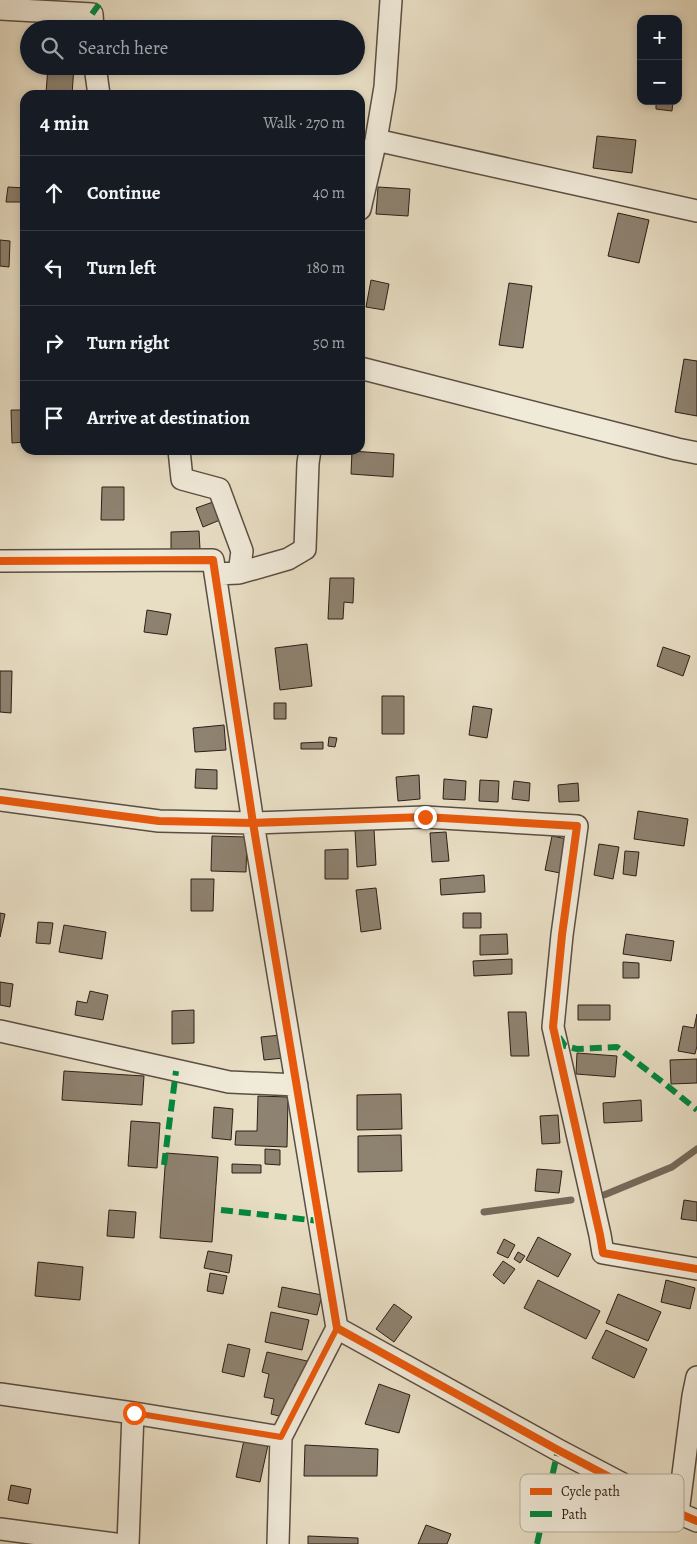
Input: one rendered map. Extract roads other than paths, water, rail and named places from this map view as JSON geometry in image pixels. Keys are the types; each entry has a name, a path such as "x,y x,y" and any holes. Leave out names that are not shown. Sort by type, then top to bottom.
{"street":[{"path":"365,187 376,140 385,87 391,0"},
{"path":"0,9 92,14 92,20"},
{"path":"97,75 98,90"},
{"path":"376,140 697,211"},
{"path":"365,369 697,453"},
{"path":"180,455 182,479 219,488 242,551 239,573"},
{"path":"215,574 239,573 288,559 305,549 309,455"},
{"path":"0,560 213,560 253,822 337,1328 281,1437 278,1544"},
{"path":"0,800 159,821 253,822 425,817 578,826 562,935 553,1027 603,1253 697,1269"},
{"path":"0,1031 229,1082 297,1085"},
{"path":"337,1328 605,1474"},
{"path":"688,1517 696,1390"},
{"path":"0,1394 281,1437"},
{"path":"128,1544 134,1413"},
{"path":"0,1529 114,1544"}],"waterway":[{"path":"604,1195 672,1167 697,1149"},
{"path":"484,1212 571,1200"}]}
